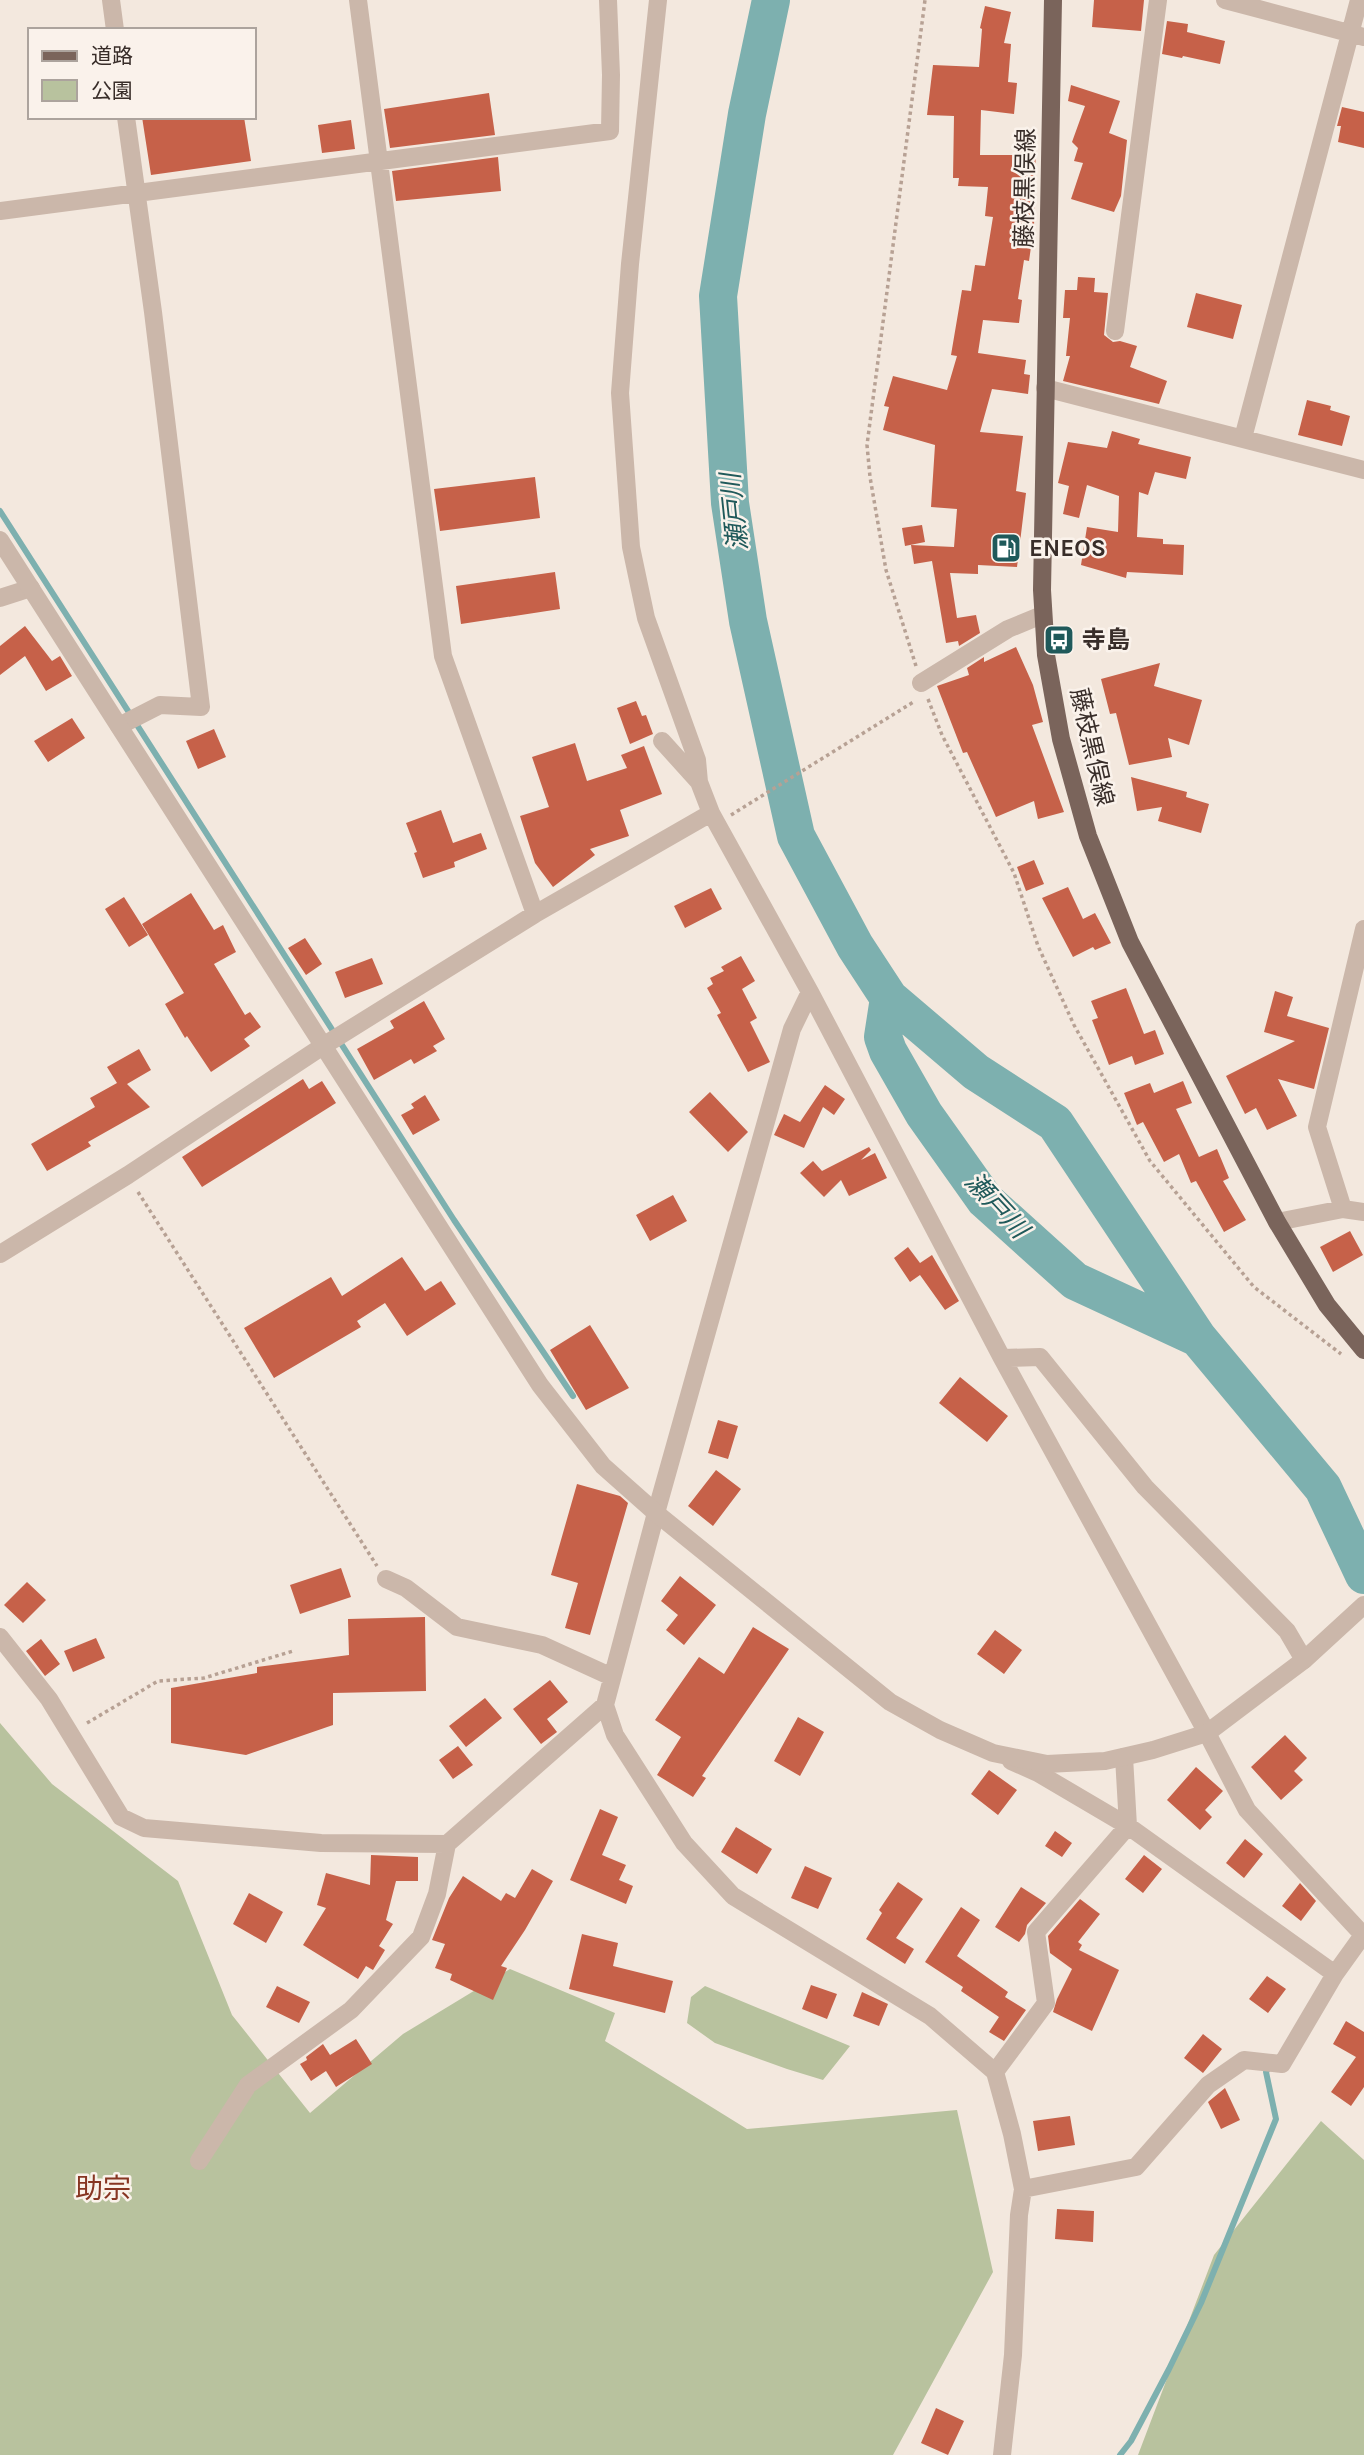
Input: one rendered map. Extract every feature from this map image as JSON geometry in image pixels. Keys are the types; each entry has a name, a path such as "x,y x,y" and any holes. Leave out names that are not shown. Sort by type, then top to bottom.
{"main road":[{"name":"藤枝黒俣線","path":"1053,0 1042,615 1046,655 1061,739 1088,836 1130,942 1277,1222 1327,1305 1364,1350"}],"street":[{"path":"111,0 115,28"},
{"path":"358,0 443,656 535,914"},
{"path":"0,211 610,131 608,0"},
{"path":"658,0 630,264 620,393 631,547 646,618 697,760 699,782"},
{"path":"1115,331 1158,0"},
{"path":"1224,0 1357,35"},
{"path":"1242,439 1357,35 1359,0"},
{"path":"119,726 160,705 201,707 155,326 126,119"},
{"path":"1045,388 1364,470"},
{"path":"0,540 540,1385 603,1466 656,1513 890,1702 940,1730 1038,1773 1128,1826 1335,1974"},
{"path":"0,598 31,588"},
{"path":"924,688 1008,629 1042,615"},
{"path":"662,741 699,782 719,815 1002,1357 1247,1810 1363,1935 1335,1974 1282,2064 1244,2060 1208,2085 1136,2167 1023,2189"},
{"path":"0,1254 128,1175 323,1046 535,914 719,815"},
{"path":"1343,1209 1317,1127 1364,929"},
{"path":"810,992 792,1029 605,1705 615,1735 684,1843 733,1896 930,2016 995,2072 1012,2134 1023,2189 1019,2215 1013,2355 1002,2455"},
{"path":"1277,1222 1343,1209 1364,1212"},
{"path":"1002,1357 1040,1357 1145,1487 1287,1631 1304,1660"},
{"path":"386,1579 406,1588 457,1628 541,1645 612,1677"},
{"path":"993,1753 1047,1764 1105,1761 1207,1733 1304,1660 1364,1605"},
{"path":"0,1637 49,1699 121,1817 144,1828 321,1843 447,1844"},
{"path":"199,2161 248,2085 351,2010 421,1937 437,1894 447,1844 605,1705"},
{"path":"995,2072 1046,2003 1036,1932 1128,1826 1124,1757"}],"path":[{"path":"925,0 867,444 886,570 942,735 1014,873 1038,946 1074,1025 1150,1161 1254,1287 1345,1358"},
{"path":"719,815 924,688"},
{"path":"128,1175 386,1579"},
{"path":"69,1731 158,1681 204,1678 293,1651"}],"green space":[{"path":"0,1723 52,1784 178,1881 232,2015 310,2113 403,2034 510,1969 615,2013 605,2041 747,2129 957,2110 993,2272 893,2455 0,2455"},
{"path":"705,1986 850,2046 823,2080 715,2043 687,2023 691,1997"},
{"path":"1321,2121 1364,2160 1364,2455 1138,2455 1214,2255"}],"building":[{"path":"1094,0 1144,0 1141,31 1092,27"},
{"path":"985,6 1011,12 1004,43 1011,44 1008,82 1017,83 1014,114 981,110 980,155 1017,155 1018,140 1036,141 1034,226 1029,261 1024,260 1018,299 1022,300 1019,323 983,320 978,353 1026,360 1024,374 1030,375 1028,394 992,389 980,432 1023,436 1016,491 1026,493 1017,567 978,565 978,574 950,573 957,618 976,615 980,633 959,646 958,641 946,643 932,561 914,564 911,545 954,547 957,509 931,507 935,445 883,430 889,407 884,406 893,376 947,390 957,356 951,355 962,290 971,291 975,265 985,266 993,217 985,216 988,187 958,186 959,178 953,178 954,116 927,115 933,65 979,67 980,28"},
{"path":"1167,21 1188,24 1187,32 1225,41 1220,64 1162,54"},
{"path":"1071,85 1120,101 1109,133 1127,140 1121,196 1114,212 1071,199 1083,163 1074,161 1078,148 1072,142 1085,106 1068,101"},
{"path":"489,93 495,135 390,148 384,109"},
{"path":"1342,107 1364,112 1364,148 1338,142 1341,126 1337,126"},
{"path":"142,119 244,119 251,161 151,175"},
{"path":"351,120 355,149 322,153 318,125"},
{"path":"498,157 501,191 396,201 392,171"},
{"path":"1078,277 1095,278 1094,292 1108,293 1104,335 1113,342 1120,341 1137,346 1130,367 1167,381 1159,404 1063,381 1070,356 1066,356 1070,318 1063,318 1065,290 1077,290"},
{"path":"1196,293 1242,305 1233,339 1187,327"},
{"path":"1307,400 1331,406 1330,410 1350,416 1342,446 1298,435"},
{"path":"1112,431 1140,439 1138,444 1191,457 1186,479 1155,472 1148,495 1139,492 1137,537 1163,539 1163,544 1184,545 1183,575 1127,572 1126,578 1081,565 1087,527 1118,532 1119,496 1087,485 1079,518 1063,514 1069,486 1058,483 1068,442 1107,448"},
{"path":"535,477 540,518 440,531 434,489"},
{"path":"922,525 925,542 905,546 902,528"},
{"path":"555,572 560,609 461,624 456,586"},
{"path":"25,626 52,661 60,656 72,676 46,691 25,656 0,675 0,646"},
{"path":"1016,647 1033,685 1043,722 1032,725 1064,812 1038,819 1034,801 996,817 967,752 963,753 937,686 969,675 967,668 984,657 984,662"},
{"path":"1160,663 1154,686 1202,700 1189,745 1168,738 1172,757 1129,765 1116,713 1110,714 1101,679"},
{"path":"636,701 642,716 646,715 653,734 630,744 617,708"},
{"path":"72,718 85,738 48,762 34,741"},
{"path":"214,729 226,757 198,769 186,741"},
{"path":"575,743 587,781 627,768 621,755 644,746 662,794 620,810 629,836 590,849 595,855 553,887 535,863 520,816 549,807 532,757"},
{"path":"1131,777 1187,792 1186,797 1209,804 1201,833 1158,821 1162,807 1137,811"},
{"path":"441,810 453,843 481,833 487,849 454,862 455,867 423,878 406,823"},
{"path":"1034,860 1044,884 1026,891 1017,867"},
{"path":"1068,887 1083,919 1095,913 1111,943 1095,950 1093,947 1073,957 1042,898"},
{"path":"711,888 722,909 685,928 674,906"},
{"path":"191,893 214,930 223,925 236,952 214,964 245,1015 250,1012 261,1027 244,1039 250,1046 211,1072 187,1036 185,1038 165,1004 184,993 142,924"},
{"path":"124,897 148,935 129,947 105,909"},
{"path":"305,938 322,964 306,975 288,948"},
{"path":"741,956 755,981 742,989 757,1018 750,1022 770,1062 748,1072 717,1015 721,1013 707,988 713,984 710,978 724,971 721,967"},
{"path":"372,958 383,984 345,998 335,972"},
{"path":"1126,988 1144,1034 1155,1030 1164,1054 1135,1065 1132,1056 1109,1065 1092,1020 1098,1018 1091,1001"},
{"path":"1275,991 1293,997 1287,1016 1329,1028 1314,1089 1278,1079 1297,1116 1267,1130 1256,1108 1245,1114 1226,1076 1295,1041 1264,1032"},
{"path":"424,1001 445,1039 433,1046 437,1051 414,1064 411,1059 374,1080 357,1049 394,1028 390,1021"},
{"path":"139,1049 151,1070 127,1084 150,1107 88,1142 91,1146 47,1171 31,1144 95,1107 90,1098 117,1083 107,1067"},
{"path":"303,1079 309,1089 322,1081 336,1103 202,1187 182,1157"},
{"path":"1183,1081 1192,1103 1176,1109 1199,1157 1217,1149 1229,1178 1223,1181 1246,1220 1224,1232 1196,1181 1191,1183 1179,1154 1164,1162 1143,1122 1137,1125 1124,1093 1150,1083 1154,1093"},
{"path":"825,1085 845,1099 834,1115 823,1107 804,1148 774,1135 784,1114 800,1122"},
{"path":"710,1092 748,1132 728,1152 689,1112"},
{"path":"425,1095 440,1120 413,1135 401,1115 414,1108 411,1104"},
{"path":"869,1147 871,1150 861,1160 875,1153 887,1178 849,1196 841,1180 824,1197 800,1173 813,1161 822,1171"},
{"path":"673,1195 687,1221 650,1241 636,1215"},
{"path":"1350,1231 1363,1255 1333,1272 1320,1247"},
{"path":"908,1247 920,1263 932,1255 959,1301 945,1310 920,1275 910,1282 894,1258"},
{"path":"402,1257 425,1291 441,1281 456,1304 407,1336 385,1303 357,1321 361,1327 274,1378 244,1328 331,1277 342,1296"},
{"path":"590,1325 629,1388 586,1410 550,1350"},
{"path":"960,1377 1008,1416 987,1442 939,1403"},
{"path":"718,1420 738,1426 728,1459 708,1453"},
{"path":"716,1470 741,1489 713,1526 688,1506"},
{"path":"577,1484 620,1496 628,1503 590,1635 565,1628 578,1583 551,1575"},
{"path":"341,1568 351,1597 300,1614 290,1585"},
{"path":"680,1576 716,1605 684,1645 666,1630 678,1615 661,1601"},
{"path":"27,1582 46,1600 23,1623 4,1605"},
{"path":"425,1617 426,1691 333,1693 333,1725 246,1755 171,1743 171,1688 257,1673 257,1667 349,1655 348,1619"},
{"path":"753,1627 789,1649 702,1776 706,1778 693,1797 657,1775 681,1737 655,1720 699,1657 724,1674"},
{"path":"995,1630 1022,1650 1004,1674 977,1654"},
{"path":"96,1638 105,1658 73,1672 64,1651"},
{"path":"41,1639 60,1664 45,1676 26,1651"},
{"path":"550,1680 568,1702 547,1719 557,1732 541,1744 513,1709"},
{"path":"485,1698 502,1718 466,1747 449,1726"},
{"path":"798,1717 824,1732 800,1776 774,1761"},
{"path":"1285,1735 1307,1758 1294,1771 1303,1780 1281,1800 1251,1767"},
{"path":"458,1746 473,1765 453,1779 439,1760"},
{"path":"1196,1767 1223,1791 1205,1810 1212,1817 1200,1830 1167,1800"},
{"path":"989,1770 1017,1790 998,1815 971,1794"},
{"path":"600,1809 618,1817 602,1855 626,1865 619,1880 633,1886 626,1904 570,1880"},
{"path":"736,1827 772,1849 757,1874 721,1852"},
{"path":"1055,1831 1072,1843 1062,1857 1045,1846"},
{"path":"1245,1839 1263,1854 1244,1878 1226,1863"},
{"path":"371,1855 418,1857 418,1881 396,1881 386,1920 393,1924 379,1946 385,1950 373,1970 366,1966 358,1979 303,1945 326,1908 317,1905 326,1873 370,1885"},
{"path":"1144,1855 1162,1869 1143,1893 1125,1879"},
{"path":"805,1866 832,1878 818,1909 791,1898"},
{"path":"532,1869 553,1881 501,1966 507,1968 493,2000 450,1980 452,1974 435,1968 445,1944 432,1940 449,1898 463,1876 501,1901 506,1893 515,1898"},
{"path":"898,1882 923,1899 896,1938 914,1949 905,1964 866,1939 882,1913 879,1910"},
{"path":"1300,1883 1316,1901 1301,1921 1282,1906"},
{"path":"1021,1887 1046,1903 1027,1925 1019,1942 995,1927"},
{"path":"249,1893 283,1912 266,1943 233,1924"},
{"path":"1080,1899 1100,1914 1078,1942 1082,1945 1079,1950 1119,1970 1092,2031 1053,2012 1072,1969 1050,1953 1048,1936"},
{"path":"961,1907 980,1920 957,1956 1008,1992 1005,1997 1026,2010 1004,2041 989,2032 999,2017 961,1991 963,1987 925,1962"},
{"path":"582,1934 618,1943 613,1966 673,1981 665,2013 569,1989"},
{"path":"1267,1976 1286,1989 1268,2013 1249,1999"},
{"path":"811,1985 837,1994 827,2019 802,2009"},
{"path":"277,1986 310,2002 299,2023 266,2007"},
{"path":"862,1992 888,2004 879,2026 853,2016"},
{"path":"1346,2021 1364,2032 1364,2087 1351,2106 1331,2092 1356,2057 1333,2044"},
{"path":"1203,2034 1222,2049 1203,2073 1184,2058"},
{"path":"356,2039 372,2064 336,2087 326,2071 311,2081 300,2064 307,2060 306,2057 323,2044 330,2055"},
{"path":"1225,2088 1240,2120 1221,2129 1208,2102"},
{"path":"1070,2116 1075,2145 1038,2151 1033,2121"},
{"path":"1057,2209 1094,2211 1093,2242 1055,2239"},
{"path":"936,2408 964,2421 948,2455 921,2443"}],"waterway":[{"name":"瀬戸川","path":"771,0 747,114 718,296 730,503 748,621 796,836 855,946 889,998 976,1072 1055,1123 1198,1338 1323,1488 1364,1575"},
{"path":"0,511 454,1220 573,1396"},
{"name":"瀬戸川","path":"889,998 883,1037 888,1051 924,1114 985,1200 1075,1281 1198,1338"},
{"path":"1120,2455 1131,2441 1201,2303 1276,2119 1266,2072 1271,2064"}],"place":[{"name":"ENEOS","path":"1006,548"},
{"name":"寺島","path":"1059,640"}],"district":[{"name":"助宗","path":"103,2188"}]}
